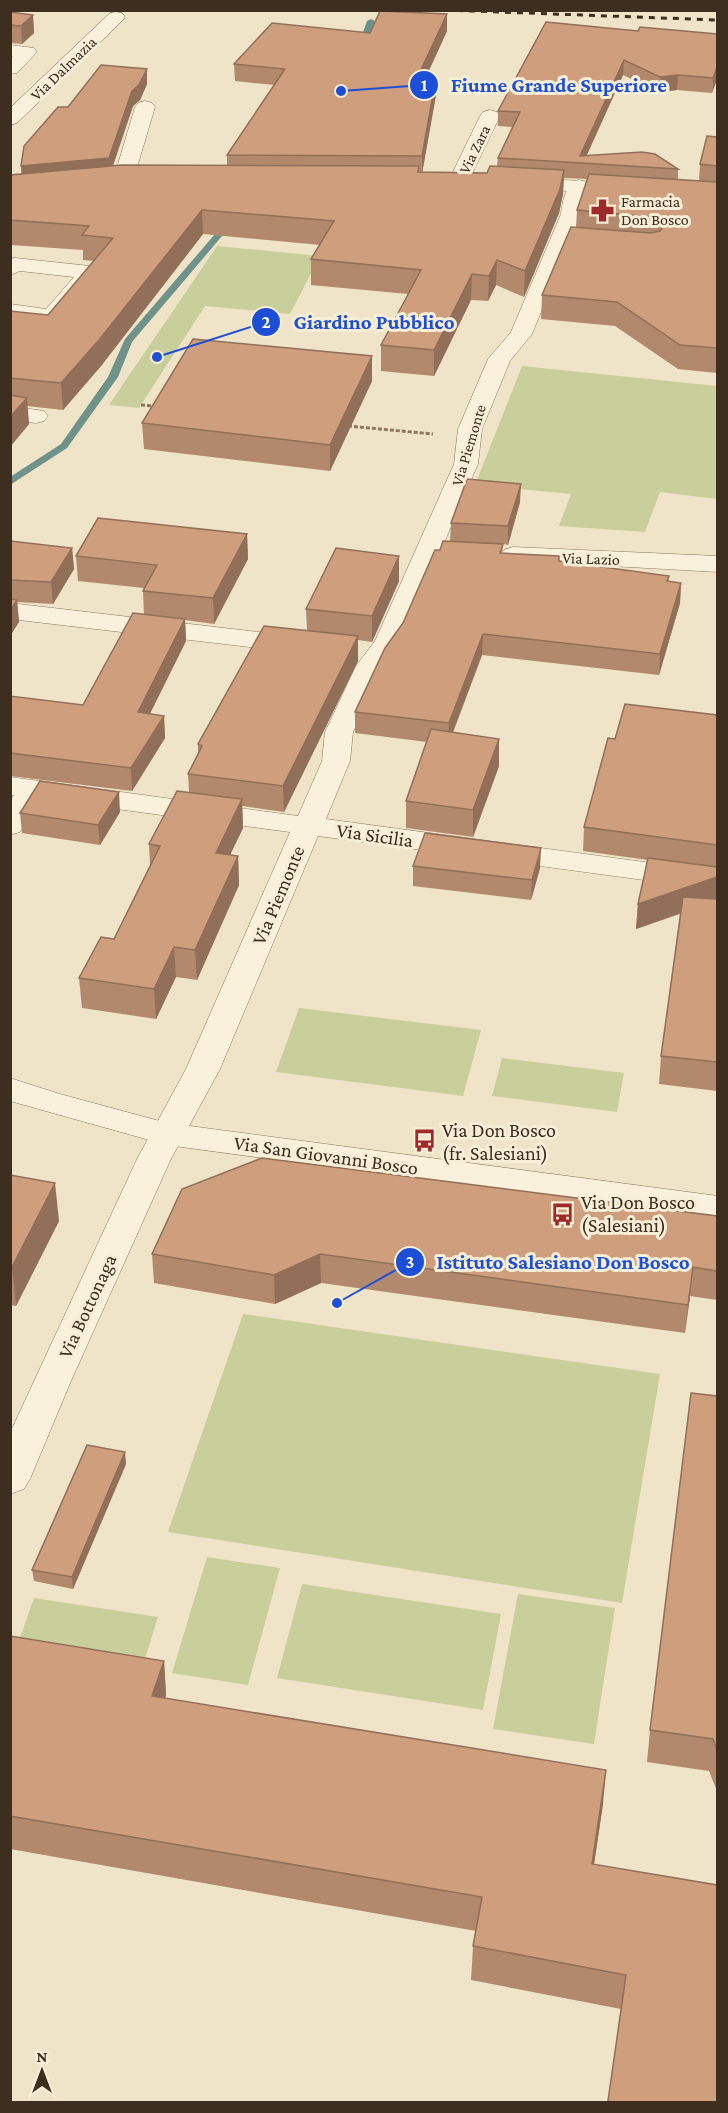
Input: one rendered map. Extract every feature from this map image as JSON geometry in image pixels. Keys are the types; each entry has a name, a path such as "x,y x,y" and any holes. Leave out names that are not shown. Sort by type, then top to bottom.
{"street":[{"name":"Via Dalmazia","path":"10,119 116,17"},
{"path":"10,50 28,52 10,69"},
{"path":"145,107 109,183 146,181"},
{"name":"Via Zara","path":"458,182 490,116"},
{"name":"Via Zara","path":"434,182 480,182"},
{"path":"502,182 717,196"},
{"name":"Via Piemonte","path":"167,1134 203,1069 308,827 336,761 339,732 370,666 388,643 439,552 466,464 470,429 499,358 521,334 572,241 579,186"},
{"path":"10,269 15,264 90,272 51,316 10,311"},
{"path":"10,412 36,416"},
{"name":"Via Lazio","path":"493,554 717,564"},
{"path":"10,610 379,653"},
{"name":"Via Sicilia","path":"10,826 21,788 717,881"},
{"name":"Via San Giovanni Bosco","path":"10,1089 48,1102 167,1134 717,1208"},
{"name":"Via Bottonaga","path":"10,1479 57,1371 167,1134"}],"path":[{"path":"141,405 165,407"},
{"path":"340,425 469,438"}],"green space":[{"path":"217,246 320,256 290,314 205,306 139,408 109,405"},
{"path":"522,366 717,386 717,499 660,492 645,532 559,526 571,494 475,485"},
{"path":"299,1008 481,1030 463,1096 276,1072"},
{"path":"502,1058 624,1073 617,1112 492,1096"},
{"path":"243,1314 660,1374 622,1603 168,1532"},
{"path":"207,1557 280,1568 248,1685 172,1673"},
{"path":"302,1584 501,1614 483,1710 277,1678"},
{"path":"518,1594 615,1608 594,1744 493,1729"},
{"path":"34,1598 158,1617 143,1665 17,1646"}],"building":[{"path":"380,11 447,14 418,76 436,78 422,156 227,155 285,69 234,64 272,23 370,33"},
{"path":"10,12 33,15 21,26 10,25"},
{"path":"546,22 638,31 640,27 717,34 717,67 713,78 678,75 660,77 624,60 580,156 642,152 655,154 678,169 498,158 520,112 498,111"},
{"path":"101,65 147,69 139,85 132,91 109,158 21,166 24,146 58,107 68,107"},
{"path":"707,136 717,137 717,166 700,164"},
{"path":"122,165 419,166 418,172 487,173 490,166 564,170 560,189 525,271 497,260 489,276 472,274 434,350 381,345 421,270 311,259 334,221 202,210 99,340 61,383 10,378 10,311 48,315 113,238 82,235 89,226 10,220 10,175"},
{"path":"589,174 717,182 717,348 680,345 617,302 542,295 571,227 651,233 660,231 665,225 652,217 577,210"},
{"path":"193,339 372,356 330,445 142,423"},
{"path":"10,395 27,398 10,417"},
{"path":"467,479 521,484 508,526 451,523"},
{"path":"98,518 247,534 213,598 143,591 157,565 76,556"},
{"path":"10,541 72,548 51,582 10,580"},
{"path":"443,541 503,544 500,553 559,556 559,561 669,576 667,581 681,583 660,654 483,634 449,723 355,712 385,648 403,623 435,550 440,550"},
{"path":"336,548 399,556 372,616 306,609"},
{"path":"10,599 17,600 10,611"},
{"path":"133,613 185,619 138,712 164,716 131,768 10,753 10,696 83,705"},
{"path":"264,626 358,636 283,786 188,774 202,746 198,744"},
{"path":"625,704 717,715 717,845 584,827 608,738 615,739"},
{"path":"431,729 499,739 473,810 406,801"},
{"path":"40,781 119,792 98,825 20,813"},
{"path":"177,791 242,799 216,853 238,856 195,950 174,947 154,989 79,978 101,937 114,939 160,846 149,844"},
{"path":"425,833 541,848 532,880 413,866"},
{"path":"648,858 717,867 717,877 638,904"},
{"path":"683,897 717,899 717,1062 661,1056"},
{"path":"262,1158 717,1216 717,1271 693,1267 688,1305 320,1254 274,1275 152,1254 182,1189"},
{"path":"10,1175 55,1183 12,1267 10,1267"},
{"path":"691,1393 717,1396 717,1750 713,1739 650,1730"},
{"path":"87,1445 125,1452 72,1577 32,1570"},
{"path":"10,1636 164,1661 152,1696 606,1770 592,1864 717,1885 717,2103 618,2103 608,2101 626,1975 473,1946 482,1897 10,1816"}],"waterway":[{"path":"360,47 371,21"},
{"path":"10,482 64,446 113,377 128,341 230,222"}],"railway":[{"path":"445,10 718,20"}],"place":[{"name":"Fiume Grande Superiore","path":"341,91"},
{"name":"Farmacia Don Bosco","path":"603,210"},
{"name":"Giardino Pubblico","path":"157,357"},
{"name":"Via Don Bosco (fr. Salesiani)","path":"424,1141"},
{"name":"Via Don Bosco (Salesiani)","path":"563,1214"},
{"name":"Istituto Salesiano Don Bosco","path":"337,1303"}]}
